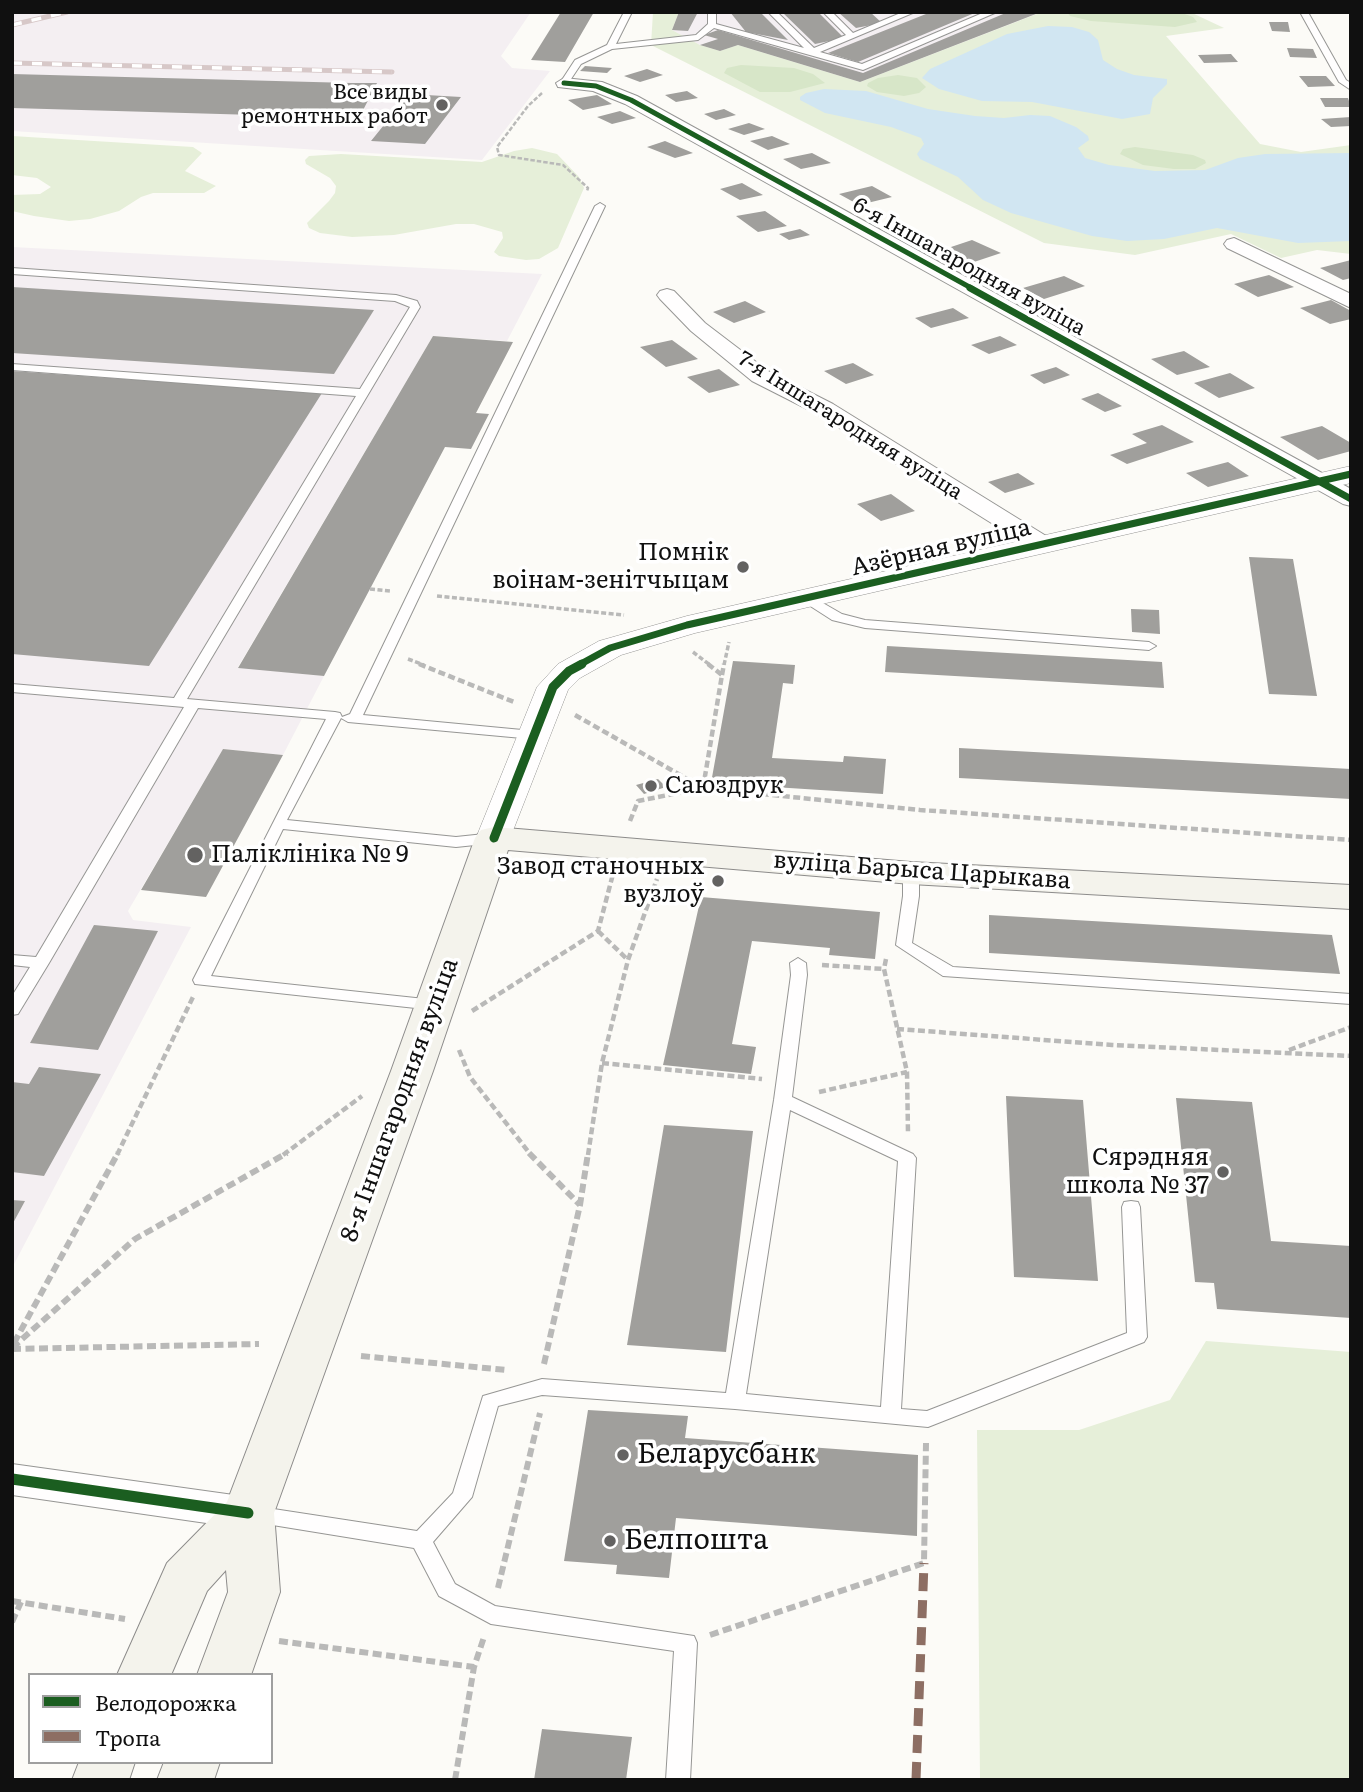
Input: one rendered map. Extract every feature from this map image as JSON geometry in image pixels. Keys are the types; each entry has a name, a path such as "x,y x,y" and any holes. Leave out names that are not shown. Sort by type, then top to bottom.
{"main road":[{"name":"вуліца Барыса Царыкава","path":"494,838 911,873 1351,897"},
{"name":"8-я Іншагародняя вуліца","path":"145,1673 186,1578 248,1514 451,1010 494,838"},
{"name":"8-я Іншагародняя вуліца","path":"225,1673 254,1591 248,1514"}],"street":[{"name":"6-я Іншагародняя вуліца","path":"564,83 596,86 631,100 1351,499"},
{"path":"1234,244 1351,302"},
{"name":"7-я Іншагародняя вуліца","path":"667,295 698,327 760,376 825,409 1042,544"},
{"name":"Азёрная вуліца","path":"558,698 569,671 594,655 628,641 1351,474"},
{"name":"8-я Іншагародняя вуліца","path":"494,838 527,720 558,698"},
{"path":"12,1479 248,1514"}],"lane":[{"path":"610,47 628,12"},
{"path":"564,83 578,62 610,47 698,37 712,25 712,12"},
{"path":"772,12 813,52"},
{"path":"827,12 852,36"},
{"path":"882,12 891,20"},
{"path":"813,52 911,12"},
{"path":"712,25 863,67 993,12"},
{"path":"1308,12 1304,13 1343,82 1351,87"},
{"path":"355,718 600,206"},
{"path":"12,271 406,299 415,307 363,393 12,1010"},
{"path":"12,367 363,393"},
{"path":"809,599 837,617 865,624 1149,646"},
{"path":"12,688 355,718 527,720"},
{"path":"335,716 278,824 201,981 451,1010"},
{"path":"278,824 456,842 494,838"},
{"path":"911,873 911,897 904,945 949,972 1351,999"},
{"path":"12,960 41,963"},
{"path":"735,1401 783,1100 799,975 798,963"},
{"path":"783,1100 907,1158 890,1416"},
{"path":"421,1540 462,1497 490,1401 542,1380 928,1419 1137,1337 1131,1207"},
{"path":"248,1514 421,1540"},
{"path":"421,1540 447,1590 491,1615 686,1643 678,1780"}],"path":[{"path":"528,106 497,147 499,155 563,165 588,187"},
{"path":"370,589 631,616"},
{"path":"703,788 731,635"},
{"path":"686,645 722,675"},
{"path":"387,651 527,720"},
{"path":"558,698 703,788"},
{"path":"627,830 638,801 703,788 920,810 1351,840"},
{"path":"451,1010 598,931 614,870"},
{"path":"361,1356 542,1380 580,1205 602,1063 628,960 658,875"},
{"path":"598,931 628,960"},
{"path":"886,957 884,969 907,1072 907,1158"},
{"path":"798,963 884,969"},
{"path":"12,1348 106,1178 201,981"},
{"path":"1285,1052 1351,1027"},
{"path":"897,1029 1112,1045 1351,1056"},
{"path":"457,1045 470,1077 522,1146 580,1205"},
{"path":"602,1063 768,1079"},
{"path":"783,1100 907,1072"},
{"path":"12,1348 135,1239 287,1153 363,1095"},
{"path":"12,1348 259,1344"},
{"path":"686,1643 923,1563 928,1419"},
{"path":"12,1601 128,1620"},
{"path":"12,1622 21,1602"},
{"path":"274,1641 474,1667"}],"shaded area":[{"path":"531,12 501,56 512,68 550,71 482,160 12,131 12,14"},
{"path":"679,12 1042,12 860,82 738,45 720,51 700,45 672,30"},
{"path":"12,247 542,274 507,341 433,336 238,667 324,676 283,755 223,749 128,911 133,920 191,927 12,1268"}],"green space":[{"path":"653,12 679,12 672,30 700,45 720,51 738,45 860,82 1042,12 1190,12 1224,28 1166,36 1260,144 1301,152 1351,145 1351,254 1317,250 1281,258 1231,234 1135,255 1044,243 651,45"},
{"path":"1067,12 1179,12 1193,17 1197,22 1175,27 1091,21 1070,16"},
{"path":"741,65 794,68 813,74 825,83 790,92 760,92 724,73 727,68"},
{"path":"898,75 917,78 926,87 919,93 904,96 877,92 867,86 878,78"},
{"path":"12,136 193,147 202,153 185,171 216,186 204,193 153,193 119,211 90,219 69,221 12,211 12,195 40,194 51,187 37,178 12,175"},
{"path":"1135,147 1193,155 1206,163 1195,169 1174,169 1143,165 1120,154 1123,149"},
{"path":"532,148 557,154 579,177 584,188 558,248 539,259 499,256 494,252 503,238 502,232 474,224 456,224 394,235 352,237 320,233 309,228 307,223 329,201 336,186 330,178 306,164 305,160 309,156 341,154 482,162"},
{"path":"1206,1341 1351,1352 1351,1780 980,1780 977,1430 1079,1430 1170,1400"}],"water":[{"path":"1048,26 1072,27 1089,32 1098,40 1103,60 1117,69 1134,75 1167,79 1167,84 1153,98 1150,114 1122,119 1032,102 982,101 939,89 922,78 930,69 1007,34"},
{"path":"824,89 866,91 928,109 975,116 1050,116 1076,127 1088,136 1089,140 1078,148 1085,158 1109,165 1155,171 1205,170 1238,158 1265,154 1351,153 1351,241 1298,243 1217,228 1164,239 1127,241 1092,236 1011,213 983,200 958,177 920,159 917,154 924,144 921,138 891,127 825,113 800,100 806,93"}],"building":[{"path":"561,12 594,12 565,62 531,60"},
{"path":"679,12 698,12 688,31 672,30"},
{"path":"730,12 760,12 788,40 746,32"},
{"path":"782,12 818,12 844,38 815,44"},
{"path":"838,12 870,12 882,23 856,28"},
{"path":"931,12 977,12 858,62 828,53"},
{"path":"1008,12 1041,12 860,82 738,45 720,51 700,45 718,39 704,35 718,30 863,73"},
{"path":"1269,22 1288,22 1290,32 1272,31"},
{"path":"1287,48 1313,49 1317,58 1290,57"},
{"path":"1231,54 1238,62 1204,63 1198,55"},
{"path":"585,66 612,68 607,73 580,71"},
{"path":"647,69 663,75 640,82 624,76"},
{"path":"12,74 377,83 359,118 12,108"},
{"path":"1299,76 1326,76 1335,86 1308,87"},
{"path":"687,91 698,98 676,102 665,95"},
{"path":"409,94 461,97 425,144 371,141"},
{"path":"597,95 612,104 583,110 568,100"},
{"path":"1320,98 1348,98 1351,107 1325,107"},
{"path":"724,109 736,115 716,120 704,114"},
{"path":"620,111 636,118 612,124 597,117"},
{"path":"1351,117 1351,126 1331,127 1321,119"},
{"path":"749,123 765,129 744,135 728,129"},
{"path":"772,136 790,144 768,150 750,141"},
{"path":"665,141 693,153 675,158 647,147"},
{"path":"812,153 831,163 801,169 783,159"},
{"path":"742,183 763,195 740,200 720,189"},
{"path":"872,186 892,197 859,205 839,194"},
{"path":"765,211 787,226 758,232 736,216"},
{"path":"800,229 810,235 789,240 779,234"},
{"path":"972,240 1001,253 971,263 942,250"},
{"path":"1351,260 1351,278 1343,280 1320,268"},
{"path":"1269,275 1294,287 1258,297 1234,284"},
{"path":"1064,276 1085,286 1044,299 1023,288"},
{"path":"12,287 374,310 334,374 12,353"},
{"path":"1331,300 1351,311 1351,319 1330,324 1300,308"},
{"path":"745,301 766,312 734,323 713,312"},
{"path":"953,308 969,318 931,328 915,318"},
{"path":"433,336 513,342 476,413 489,414 471,449 445,447 324,676 238,668"},
{"path":"1000,336 1017,345 989,354 971,345"},
{"path":"672,340 698,359 666,367 640,347"},
{"path":"1184,351 1210,367 1177,375 1151,359"},
{"path":"853,363 874,375 846,384 824,371"},
{"path":"1056,367 1070,375 1044,384 1030,375"},
{"path":"719,369 740,385 709,393 687,377"},
{"path":"12,371 322,393 149,666 12,654"},
{"path":"1230,373 1255,388 1219,398 1194,383"},
{"path":"1098,393 1122,406 1105,412 1081,399"},
{"path":"1162,425 1194,442 1127,464 1110,455 1147,443 1132,434"},
{"path":"1322,426 1351,443 1351,451 1318,460 1280,437"},
{"path":"1228,462 1249,476 1208,487 1186,473"},
{"path":"1018,473 1035,484 1005,493 988,482"},
{"path":"891,494 915,511 881,521 857,504"},
{"path":"1249,557 1293,559 1317,696 1269,694"},
{"path":"1131,609 1159,610 1160,634 1132,632"},
{"path":"887,646 1162,662 1164,688 885,672"},
{"path":"733,661 795,665 793,684 783,683 772,758 843,762 844,756 886,759 883,794 711,783"},
{"path":"959,748 1351,769 1351,799 959,778"},
{"name":"Паліклініка № 9","path":"223,749 283,755 206,897 141,890"},
{"name":"Саюздрук","path":"658,779 666,787 644,794 636,785"},
{"path":"701,897 880,912 875,959 829,955 830,948 752,941 732,1044 756,1047 751,1074 663,1065"},
{"path":"989,915 1332,935 1340,974 989,953"},
{"path":"94,925 158,931 98,1050 30,1043"},
{"path":"39,1067 101,1074 44,1176 12,1172 12,1082 29,1084"},
{"path":"1006,1096 1083,1100 1098,1281 1014,1277"},
{"name":"Сярэдняя школа № 37","path":"1176,1098 1252,1102 1271,1241 1351,1246 1351,1318 1217,1309 1214,1283 1195,1282"},
{"path":"664,1125 753,1131 726,1352 627,1345"},
{"path":"12,1200 25,1201 12,1225"},
{"path":"588,1410 688,1416 685,1438 918,1455 917,1536 676,1518 669,1578 616,1574 617,1565 564,1561"},
{"path":"542,1729 632,1737 626,1780 534,1780"}],"railway":[{"path":"12,25 67,12"},
{"path":"12,63 392,72"}],"marked path":[{"path":"916,1780 924,1563"}],"cycle path":[{"path":"564,83 596,86 631,100 1351,499"},
{"path":"494,838 553,687 569,671 610,648 687,625 1351,474"},
{"path":"12,1479 248,1513"}],"place":[{"name":"Все виды ремонтных работ","path":"442,105"},
{"name":"Помнік воінам-зенітчыцам","path":"743,567"},
{"name":"Саюздрук","path":"651,786"},
{"name":"Паліклініка № 9","path":"195,855"},
{"name":"Завод станочных вузлоў","path":"718,881"},
{"name":"Сярэдняя школа № 37","path":"1223,1172"},
{"name":"Беларусбанк","path":"623,1455"},
{"name":"Белпошта","path":"610,1541"}]}
